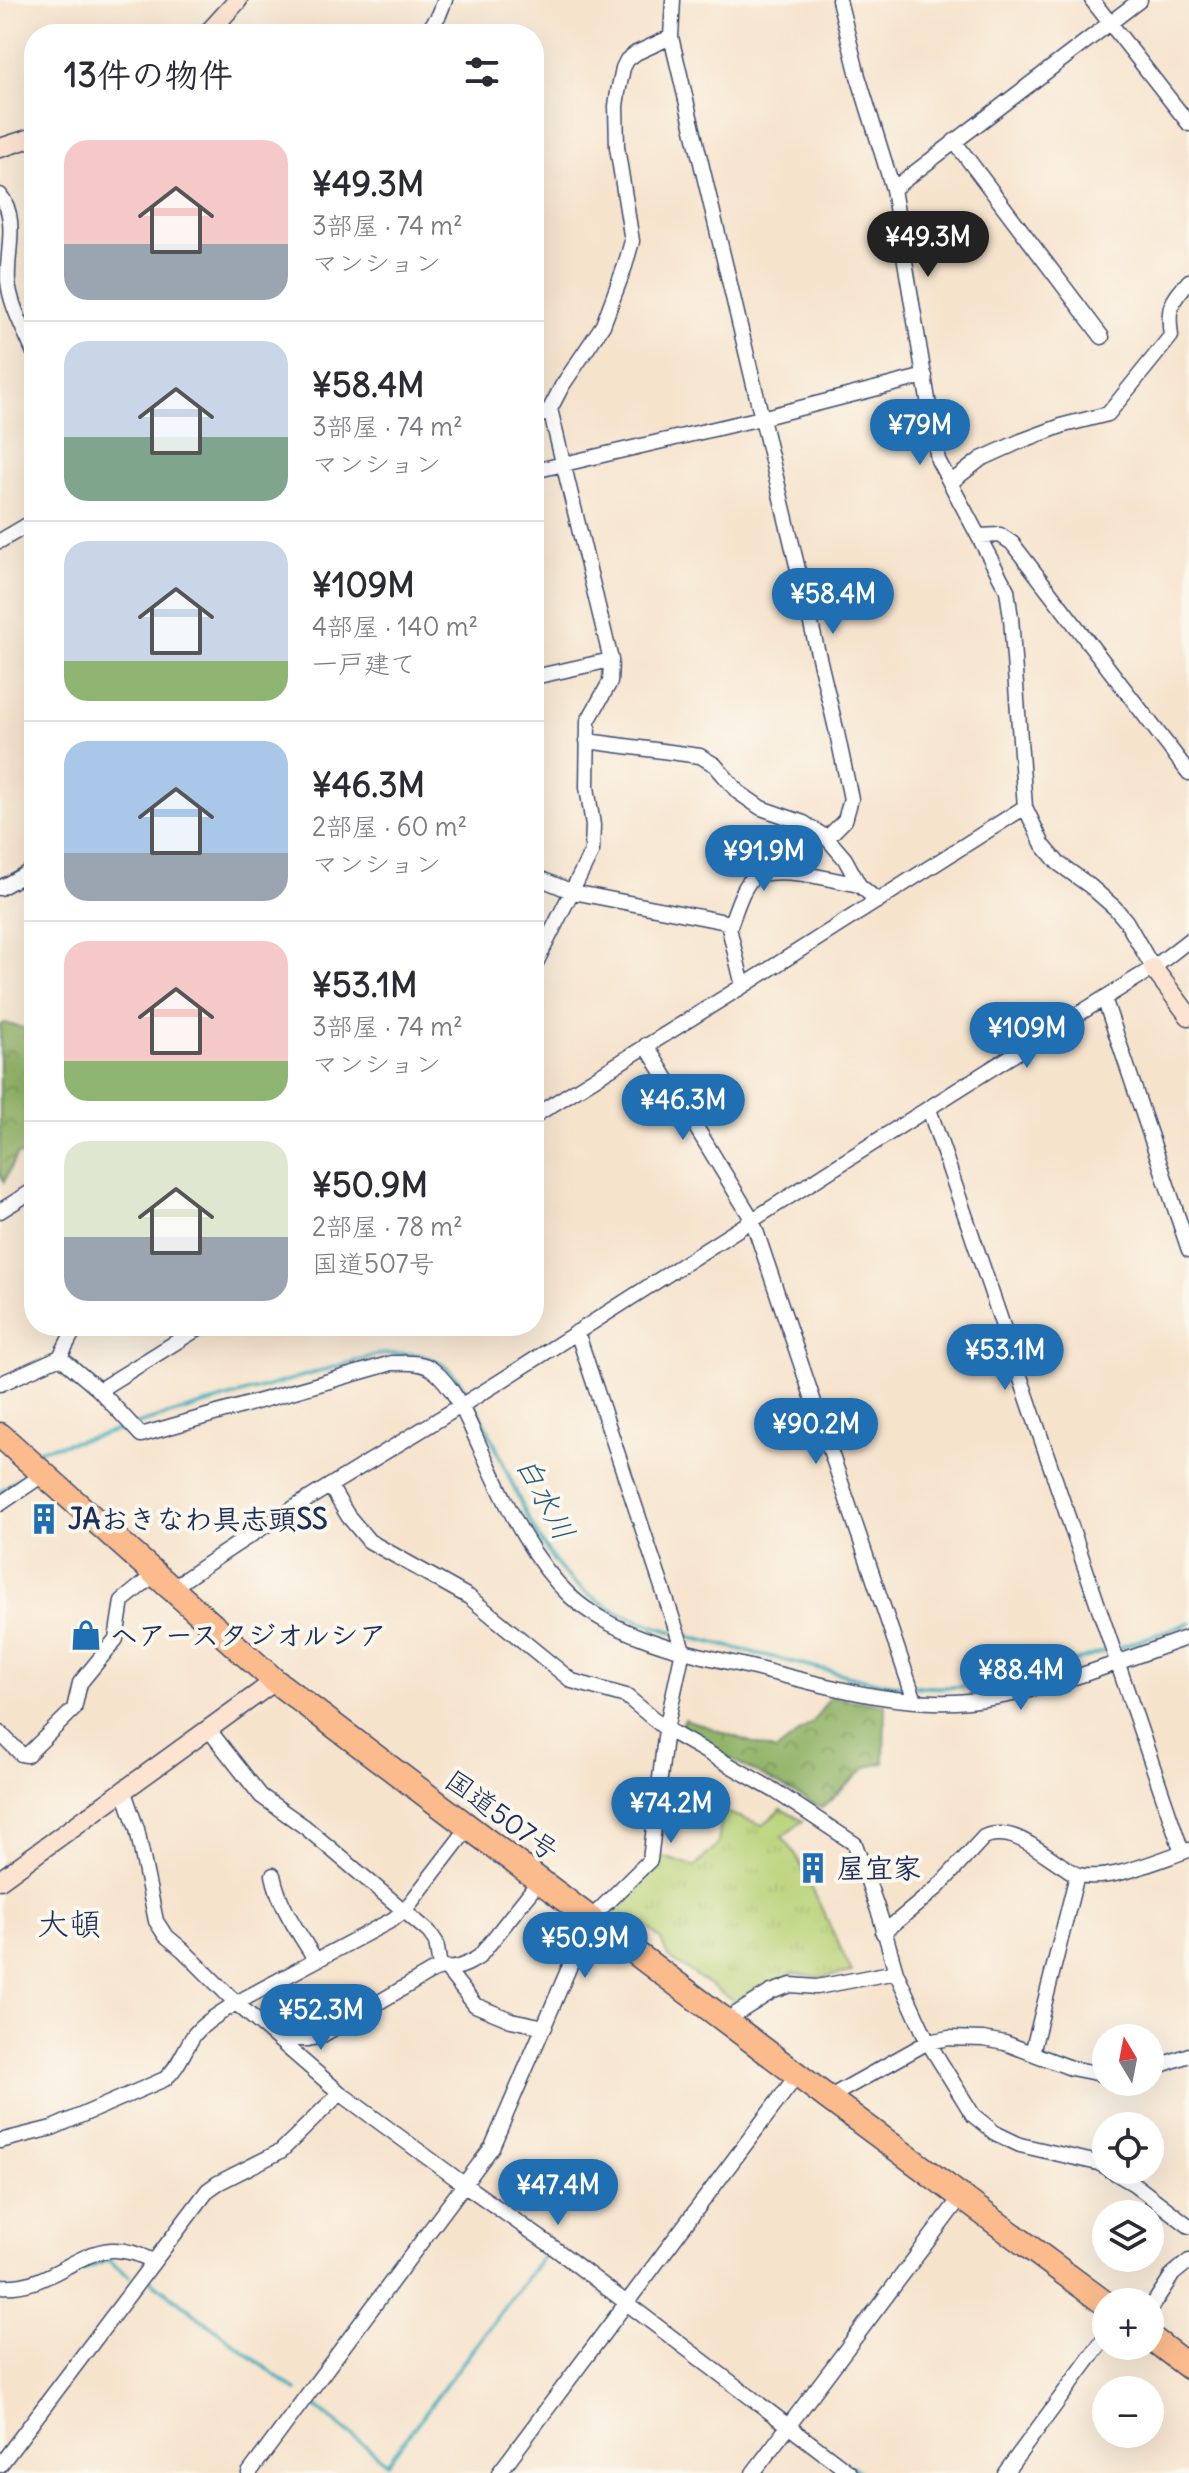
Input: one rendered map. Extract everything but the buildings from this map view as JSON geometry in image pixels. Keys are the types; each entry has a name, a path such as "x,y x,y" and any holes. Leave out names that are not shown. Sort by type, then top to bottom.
{"highway":[{"name":"国道507号","path":"0,1435 275,1681 1092,2294"},
{"path":"1164,2348 1189,2367"}],"street":[{"path":"216,24 238,0"},
{"path":"433,24 445,0"},
{"path":"673,0 671,37 851,799 845,820 827,838"},
{"path":"839,0 858,76 893,189 938,460 1007,590 1025,807 1043,845 1058,863 1115,908 1153,968 1189,1016"},
{"path":"1092,0 1189,124"},
{"path":"893,189 1140,0"},
{"path":"544,413 550,409 603,325 632,241 617,147 616,106 623,68 636,53 671,37"},
{"path":"0,148 24,140"},
{"path":"954,141 1102,337"},
{"path":"0,195 9,216 10,292 24,328"},
{"path":"950,483 981,459 1021,441 1064,425 1108,414 1171,336 1169,308 1189,281"},
{"path":"544,469 925,376"},
{"path":"544,948 592,851 594,841 587,787 588,721 610,682 611,660 550,409"},
{"path":"0,541 24,527"},
{"path":"979,536 1000,535 1012,543 1189,773"},
{"path":"544,675 611,660"},
{"path":"587,741 700,756 715,765 738,792 761,808 804,823 827,838 845,859 859,885 878,901"},
{"path":"544,1110 1025,807"},
{"path":"743,986 729,928 748,882 761,874 807,875 859,885"},
{"path":"0,888 24,875"},
{"path":"544,880 573,892 731,923"},
{"path":"0,1733 21,1754 27,1755 74,1709 80,1683 116,1639 122,1601 218,1555 461,1406 1153,968 1189,940"},
{"path":"1104,998 1189,1250"},
{"path":"646,1045 752,1219 915,1701"},
{"path":"883,1933 938,1887 984,1837 993,1833 1005,1833 1017,1838 1077,1875 1115,1874 1186,1851 1117,1662 929,1109"},
{"path":"0,1211 24,1196"},
{"path":"249,2473 492,2147 590,1919 650,1860 666,1729 683,1650 577,1332"},
{"path":"0,1384 60,1357 71,1336"},
{"path":"99,1390 186,1336"},
{"path":"60,1357 99,1390 141,1435 392,1363 430,1367 461,1406 513,1518 540,1564 572,1598 598,1616 641,1638 683,1650 869,1695 915,1701 966,1701 1024,1692 1189,1637"},
{"path":"0,1504 44,1474"},
{"path":"330,1486 348,1516 369,1541 469,1597 572,1681 626,1696 666,1729 775,1791 855,1844 896,1972 928,2042 973,2115 995,2133 1020,2145 1092,2162"},
{"path":"0,1880 275,1681"},
{"path":"209,1730 261,1796 305,1827 429,1932 436,1942 442,1967 475,2005 511,2020 545,2027"},
{"path":"124,1792 137,1829 156,1921 165,1935 236,2003 340,2093 549,2244 850,2473"},
{"path":"0,2141 52,2128 165,2079 172,2073 195,2034 236,2003 392,1920 405,1910 468,1828"},
{"path":"273,1875 282,1904 315,1959"},
{"path":"1032,2053 1077,1875"},
{"path":"278,2039 321,2036 442,1967 455,1968 479,1957 540,1880"},
{"path":"726,2020 771,1992 791,1985 817,1987 896,1972"},
{"path":"828,2098 928,2042 949,2038 1005,2043 1071,2068 1092,2072"},
{"path":"1164,2064 1189,2055"},
{"path":"499,2473 798,2074"},
{"path":"0,2465 208,2190 281,2151 340,2093"},
{"path":"1134,2184 1189,2226"},
{"path":"753,2473 961,2197"},
{"path":"0,2286 23,2285 45,2279 90,2256 114,2250 134,2253 153,2261"},
{"path":"1164,2288 1173,2274 1189,2261"},
{"path":"1005,2473 1092,2355"}],"green space":[{"path":"4,1023 24,1028 24,1156 17,1154 4,1182 0,1174 0,1025"},
{"path":"830,1697 885,1705 884,1763 867,1767 822,1808 677,1730 685,1719 776,1751 813,1722"},
{"path":"781,1809 803,1821 782,1837 795,1853 852,1972 823,1977 793,1973 737,2003 668,1957 661,1940 645,1924 611,1912 663,1857 695,1867 718,1844 722,1811 763,1825"}],"waterway":[{"name":"白水川","path":"137,1424 376,1355 406,1353 430,1358 450,1371 469,1395"},
{"name":"白水川","path":"473,1402 531,1523 565,1574 608,1606 673,1632"},
{"name":"白水川","path":"38,1450 129,1427"},
{"name":"白水川","path":"0,1492 19,1478"},
{"name":"白水川","path":"1118,1648 1189,1623"},
{"name":"白水川","path":"681,1635 875,1682 907,1686"},
{"name":"白水川","path":"915,1686 990,1683 1109,1650"},
{"path":"314,2405 387,2463 544,2255"},
{"path":"0,2295 34,2292 108,2260 129,2276"},
{"path":"149,2279 296,2391"},
{"path":"852,2466 861,2473"}],"place":[{"name":"JAおきなわ具志頭SS","path":"44,1519"},
{"name":"ヘアースタジオルシア","path":"86,1635"},
{"name":"屋宜家","path":"813,1868"}],"district":[{"name":"大頓","path":"69,1923"}]}
